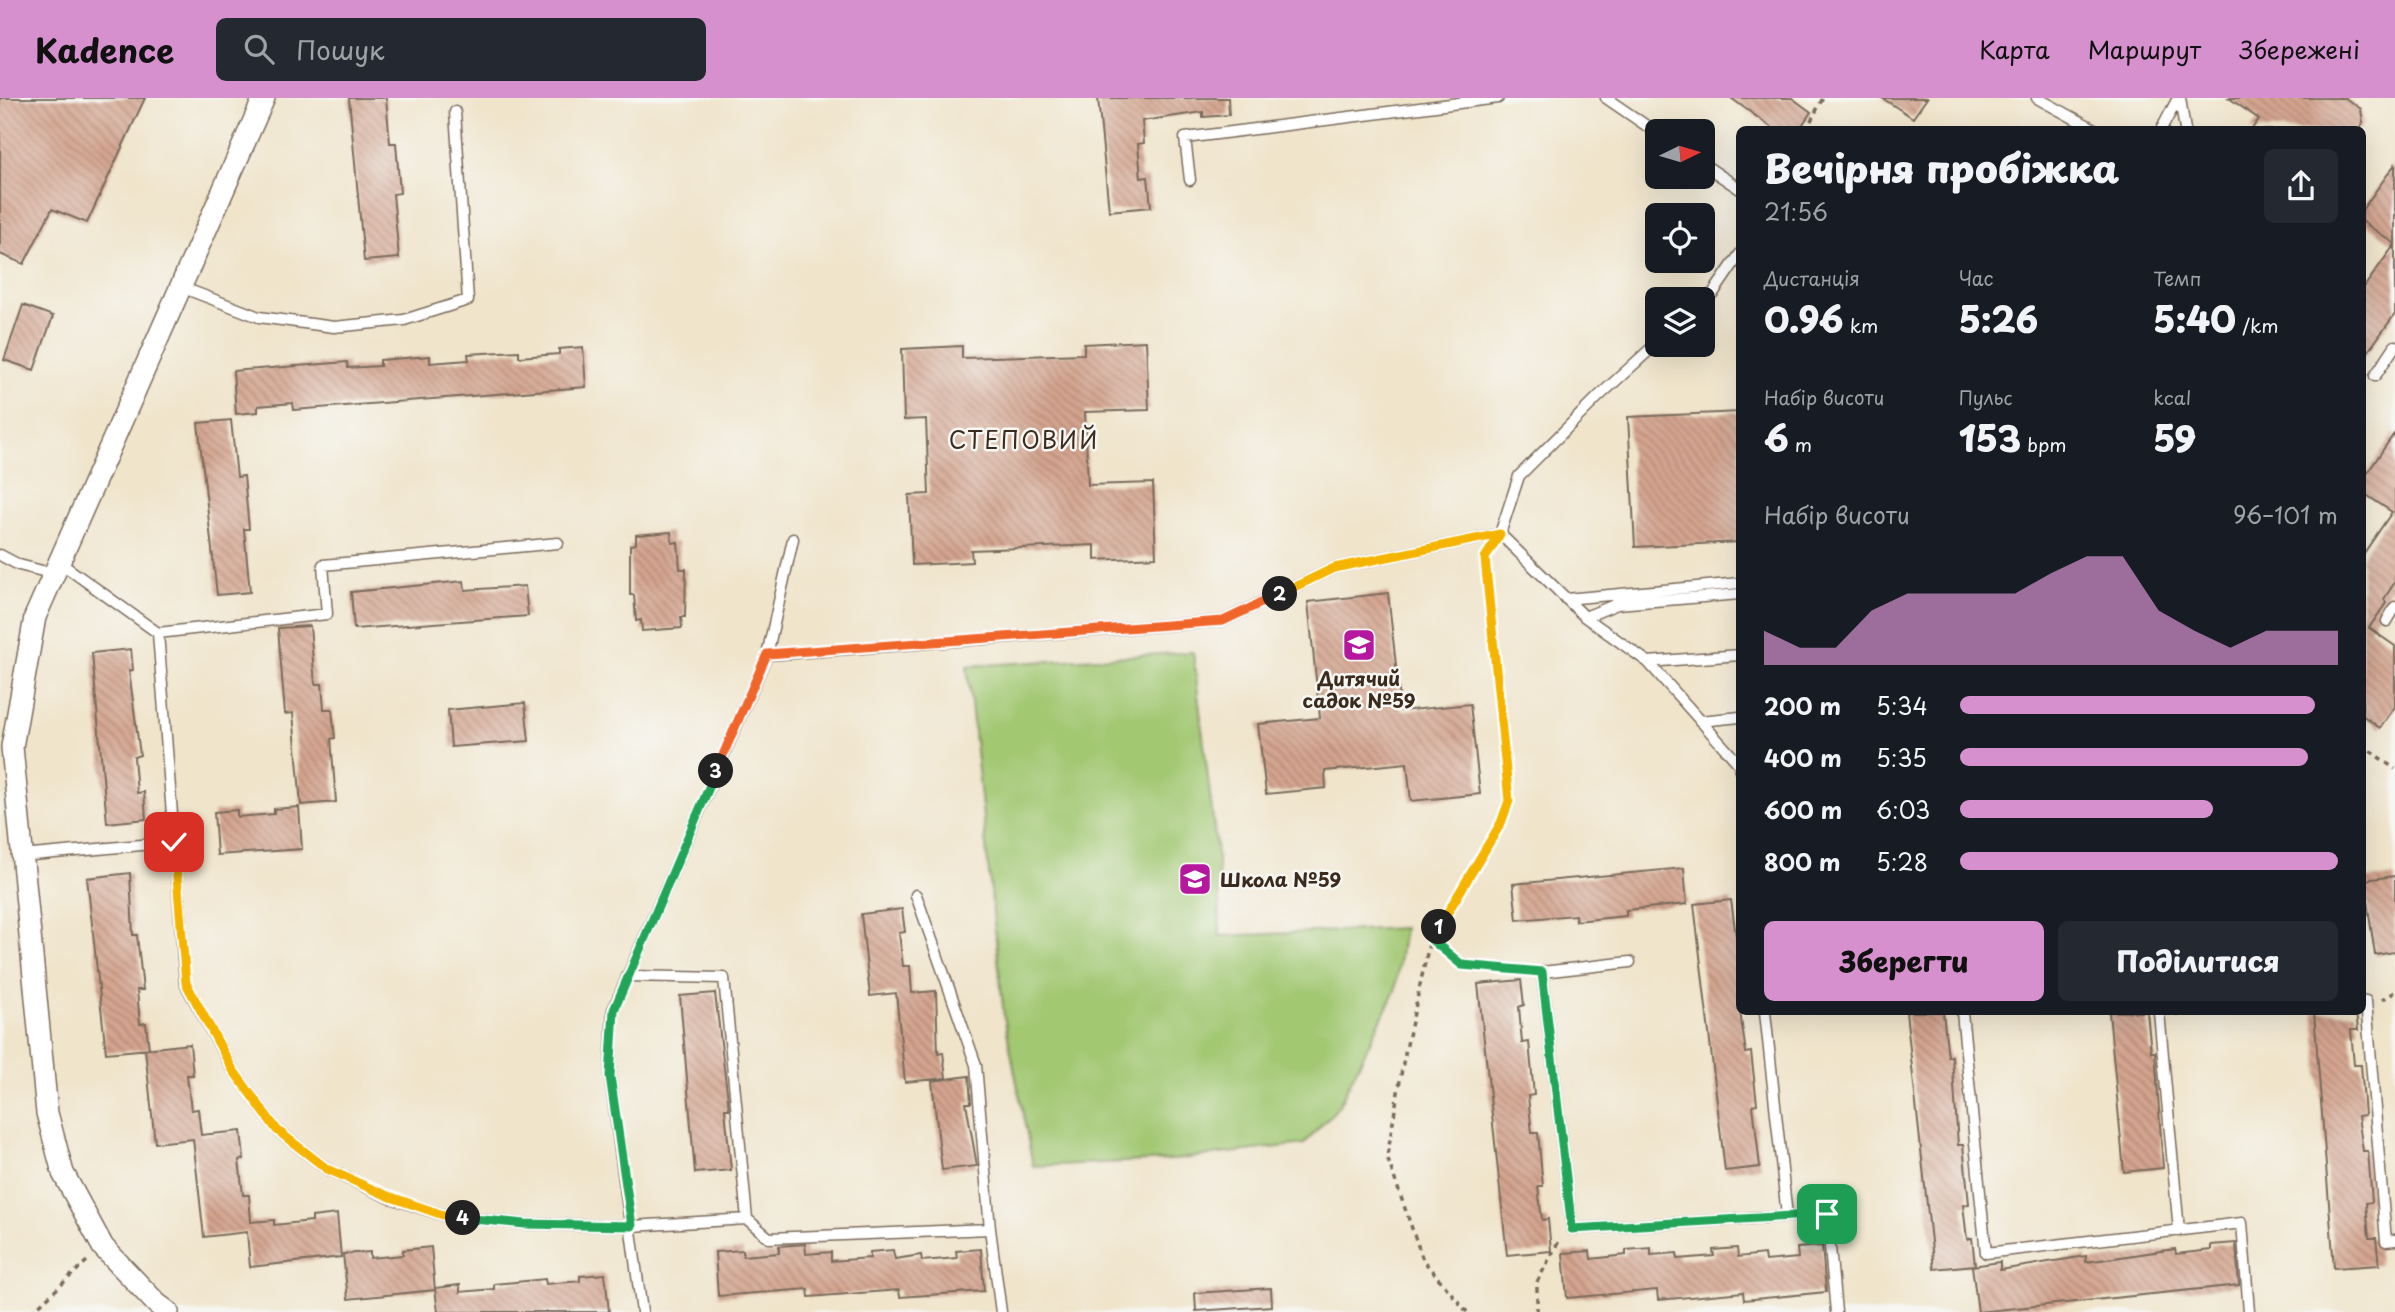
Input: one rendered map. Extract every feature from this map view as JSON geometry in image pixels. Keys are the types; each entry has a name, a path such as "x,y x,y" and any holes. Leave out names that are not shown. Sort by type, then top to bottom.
{"street":[{"path":"168,1312 156,1304 103,1247 63,1173 47,1113 12,747 35,617 264,98"}],"lane":[{"path":"1190,180 1185,138 1498,98"},
{"path":"1606,98 1645,125"},
{"path":"2037,98 2089,126"},
{"path":"2163,126 2179,98"},
{"path":"2179,98 2184,126"},
{"path":"181,287 259,317 334,327 404,320 468,300 455,112"},
{"path":"1715,172 1736,186"},
{"path":"1715,291 1736,260"},
{"path":"2375,376 2395,346"},
{"path":"1500,534 1519,477 1645,354"},
{"path":"1500,534 1585,617 1647,663 1736,761"},
{"path":"767,654 1223,621 1334,568 1500,534"},
{"path":"642,1312 610,1076 614,1010 767,654 793,538"},
{"path":"0,555 19,565 57,568 158,633 327,614 323,565 558,542"},
{"path":"1566,599 1736,583"},
{"path":"1585,617 1618,604 1736,594"},
{"path":"2387,621 2395,607"},
{"path":"158,633 186,983 233,1070 277,1130 327,1169 388,1196 446,1216 525,1224 632,1226 747,1219"},
{"path":"1647,663 1736,655"},
{"path":"1700,721 1736,717"},
{"path":"22,856 174,842"},
{"path":"916,895 976,1065 990,1229 1002,1312"},
{"path":"1630,962 1542,972 1572,1229 1827,1214 1836,1312"},
{"path":"627,976 724,978 747,1219 769,1238 990,1229"},
{"path":"2366,1001 2386,1241 2395,1240"},
{"path":"1765,1015 1787,1216"},
{"path":"1962,1015 1986,1253 2242,1223 2249,1312"},
{"path":"2159,1015 2179,1231"}],"path":[{"path":"1808,126 1824,98"},
{"path":"1467,1312 1423,1260 1387,1157 1403,1063 1432,940 1501,823 1509,801 1485,558 1500,534"},
{"path":"2366,748 2395,769"},
{"path":"1432,940 1462,965 1542,972"},
{"path":"1537,1312 1537,1282 1571,1219"},
{"path":"32,1312 103,1247"}],"green space":[{"path":"1193,652 1218,862 1220,936 1404,928 1395,991 1338,1107 1304,1144 1172,1160 1033,1166 1004,1016 967,666"}],"building":[{"path":"0,98 145,98 87,223 52,209 24,264 0,254"},
{"path":"349,98 386,98 390,143 396,143 400,193 393,194 399,258 364,261"},
{"path":"1098,98 1228,98 1229,115 1203,117 1203,112 1142,121 1144,143 1138,144 1141,178 1148,177 1151,207 1109,211"},
{"path":"1731,98 1792,98 1811,112 1802,126 1770,126"},
{"path":"1882,98 1927,98 1913,118"},
{"path":"2229,98 2345,98 2361,109 2363,123 2361,126 2254,126 2259,119"},
{"path":"2395,164 2395,244 2366,224 2366,204"},
{"path":"2395,244 2395,314 2366,354 2366,284"},
{"path":"23,305 53,316 34,370 4,360"},
{"path":"1146,341 1149,410 1085,412 1088,485 1153,483 1156,557 1095,560 1095,545 971,550 972,562 912,565 909,495 929,494 926,419 904,420 902,349 962,346 962,358 1084,354 1084,344"},
{"path":"583,347 586,387 294,410 293,403 258,406 258,412 236,414 233,371 347,362 348,368 380,366 380,360 430,356 430,363 469,360 468,354 519,351 519,357 559,354 559,349"},
{"path":"1736,412 1736,542 1635,547 1628,417"},
{"path":"231,420 237,477 244,476 249,529 244,529 250,592 217,595 198,423"},
{"path":"2395,432 2395,582 2384,599 2386,603 2369,628 2395,646 2395,707 2380,728 2366,718 2366,550 2392,512 2366,495 2366,475"},
{"path":"671,532 672,543 678,542 680,569 686,569 685,617 681,617 682,628 642,631 641,620 636,621 634,595 630,595 630,545 636,544 636,535"},
{"path":"464,581 465,590 525,586 528,616 354,629 351,592"},
{"path":"1388,593 1401,711 1470,704 1480,794 1411,801 1407,763 1325,771 1326,788 1266,794 1258,724 1320,718 1308,602"},
{"path":"310,626 315,684 322,684 324,709 332,709 335,738 331,739 336,802 301,805 293,713 285,714 278,628"},
{"path":"131,649 133,670 129,671 140,755 134,757 137,793 144,792 146,819 107,823 92,653"},
{"path":"525,703 529,741 451,747 448,710"},
{"path":"299,807 302,849 217,855 214,812 237,810 237,817 274,814 274,809"},
{"path":"1684,868 1687,904 1626,910 1626,916 1576,921 1575,915 1517,920 1513,884"},
{"path":"130,873 133,935 137,935 143,990 137,990 140,1024 146,1023 149,1049 106,1053 87,878"},
{"path":"2395,876 2395,952 2375,955 2366,880"},
{"path":"1731,900 1736,936 1736,1015 1740,1015 1746,1053 1751,1052 1757,1104 1753,1105 1760,1167 1725,1171 1694,904"},
{"path":"902,909 905,932 899,933 903,966 910,966 912,993 936,991 938,1053 943,1052 946,1078 905,1082 896,993 870,996 861,914"},
{"path":"1521,980 1524,1005 1519,1007 1522,1043 1529,1042 1534,1095 1528,1096 1532,1133 1538,1133 1543,1186 1538,1186 1542,1220 1548,1219 1551,1251 1507,1255 1478,984"},
{"path":"715,993 729,1109 725,1109 731,1170 695,1173 680,996"},
{"path":"1906,1015 1943,1015 1948,1057 1952,1056 1958,1145 1963,1145 1969,1204 1963,1205 1967,1239 1972,1238 1975,1265 1934,1269"},
{"path":"2109,1015 2147,1015 2151,1052 2155,1052 2163,1168 2124,1172"},
{"path":"2314,1015 2356,1015 2358,1030 2351,1030 2354,1065 2361,1065 2365,1115 2358,1116 2363,1151 2368,1151 2372,1202 2366,1203 2369,1238 2376,1238 2379,1265 2334,1268"},
{"path":"190,1044 193,1075 187,1075 191,1110 198,1109 201,1135 241,1131 244,1159 239,1160 243,1195 249,1195 251,1222 274,1220 274,1225 312,1221 312,1217 337,1214 341,1257 250,1267 247,1232 204,1237 193,1139 155,1143 145,1049"},
{"path":"969,1076 971,1103 966,1103 977,1166 942,1170 932,1081"},
{"path":"2236,1243 2239,1285 1978,1312 1972,1266 2000,1262 2000,1270 2086,1256 2086,1262 2175,1249 2176,1254 2211,1250 2211,1245"},
{"path":"805,1244 806,1254 831,1252 831,1261 870,1258 870,1252 893,1250 895,1259 921,1255 922,1261 957,1258 956,1251 981,1249 984,1291 900,1297 899,1290 809,1297 808,1289 718,1296 715,1252 743,1250 743,1256 779,1253 779,1246"},
{"path":"1822,1246 1826,1292 1744,1300 1743,1292 1658,1300 1657,1290 1567,1298 1563,1253 1590,1251 1591,1259 1626,1255 1626,1250 1651,1248 1651,1255 1677,1253 1678,1259 1714,1256 1713,1250 1737,1248 1738,1257 1764,1254 1765,1261 1798,1258 1797,1248"},
{"path":"431,1247 435,1290 348,1299 343,1254 370,1252 370,1258 403,1255 403,1250"},
{"path":"605,1274 609,1312 438,1312 435,1288 460,1285 460,1292 494,1289 494,1284 545,1279 546,1284 580,1281 580,1276"},
{"path":"1271,1288 1272,1306 1196,1311 1195,1293"}],"place":[{"name":"Дитячий садок №59","path":"1359,645"},
{"name":"Школа №59","path":"1195,879"}],"district":[{"name":"СТЕПОВИЙ","path":"1024,439"}],"route":[{"path":"174,842 186,983 233,1070 277,1130 327,1169 388,1196 446,1216 525,1224 632,1226 610,1076 614,1010 767,654 1223,621 1334,568 1500,534 1485,558 1509,801 1501,823 1432,940 1462,965 1542,972 1572,1229 1827,1214"}]}
